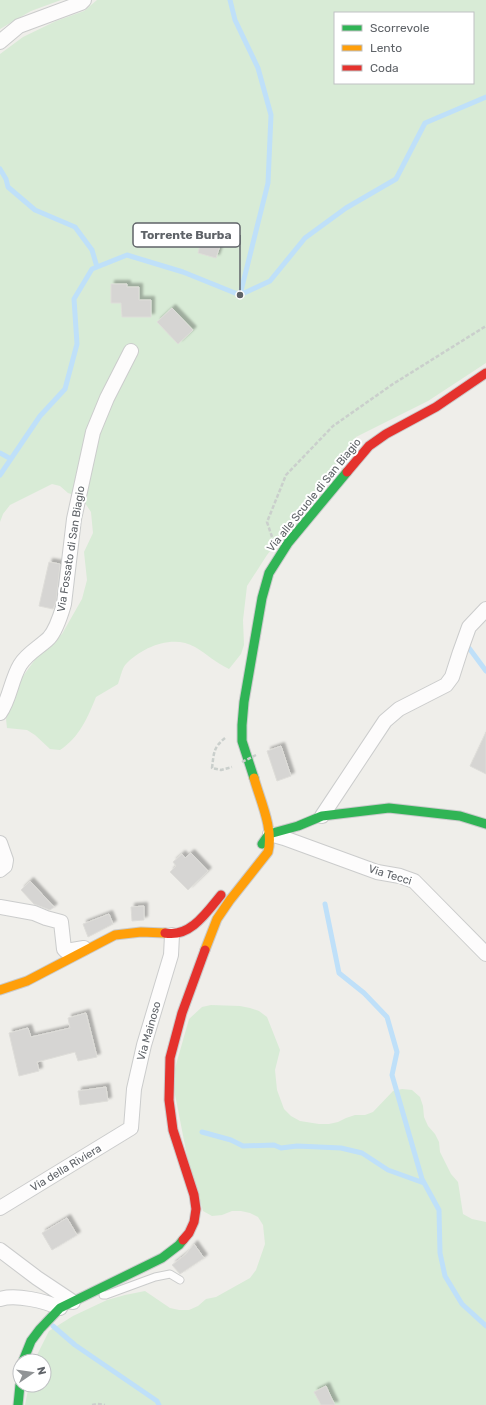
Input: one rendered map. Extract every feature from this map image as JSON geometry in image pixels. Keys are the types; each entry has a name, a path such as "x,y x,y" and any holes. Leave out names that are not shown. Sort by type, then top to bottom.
{"street":[{"path":"0,42 19,26 81,3 84,0"},
{"name":"Via Fossato di San Biagio","path":"0,713 4,707 20,665 25,658 51,637 60,617 64,604 74,519 93,432 107,398 131,351"},
{"name":"Via alle Scuole di San Biagio","path":"26,1353 30,1341 40,1328 60,1308 162,1258 179,1245 189,1233 194,1222 196,1208 194,1195 173,1130 169,1100 170,1058 194,976 217,919 268,852 270,844 265,814 242,741 242,725 244,702 262,598 270,573 278,557 368,446 386,434 436,407 486,373"},
{"path":"322,816 385,721 399,709 446,685 452,677 469,627 486,609"},
{"path":"0,990 27,981 115,935 131,932 158,932 172,935 179,934 187,930 200,919 230,886 269,834 298,826 322,816 389,808 460,816 486,824"},
{"name":"Via Tecci","path":"269,834 284,838 377,872 400,876 414,881 486,954"},
{"path":"0,843 6,860 5,866 0,870"},
{"path":"0,907 34,913 61,922 64,949 66,951 91,948"},
{"name":"Via Mainoso","path":"131,1128 136,1082 144,1045 171,955 172,935"},
{"name":"Via della Riviera","path":"0,1208 131,1128"},
{"path":"0,1250 37,1278 73,1302"},
{"path":"0,1300 16,1298 50,1303 60,1308"},
{"path":"18,1405 19,1393"}],"lane":[{"path":"87,1294 106,1295 155,1277 170,1274 180,1280"}],"path":[{"path":"278,557 267,522 286,474 333,426 393,384 486,326"},
{"path":"233,767 221,770 212,768 214,755 217,745 242,725"},
{"path":"242,762 256,755"},
{"path":"92,1405 105,1405"}],"green space":[{"path":"0,0 61,0 31,11 0,29"},
{"path":"97,0 486,0 486,363 428,401 356,437 310,501 267,555 247,586 243,620 244,645 241,654 229,669 195,647 186,643 168,642 158,644 140,652 126,664 118,684 96,697 78,733 60,750 50,749 35,735 27,730 7,728 6,719 21,679 39,654 62,634 82,599 87,580 84,552 93,533 91,512 85,503 77,496 68,493 60,486 52,484 10,505 3,514 0,522 0,54 23,37 56,21 84,11"},
{"path":"211,1005 240,1006 259,1011 267,1017 280,1050 275,1070 277,1090 284,1109 291,1116 300,1121 329,1124 355,1115 365,1115 373,1112 393,1091 402,1089 412,1090 420,1097 424,1117 428,1126 435,1134 439,1142 440,1152 451,1174 458,1182 463,1214 472,1219 486,1222 486,1405 25,1405 27,1393 52,1393 52,1353 38,1353 49,1331 73,1316 107,1300 145,1291 170,1308 189,1310 198,1306 206,1299 216,1297 250,1278 256,1270 265,1244 263,1225 258,1217 250,1213 232,1211 222,1215 212,1216 203,1211 188,1161 172,1079 189,1019 202,1007"}],"building":[{"path":"201,241 220,246 216,258 198,253"},
{"path":"111,284 127,284 127,287 139,287 139,300 151,300 151,317 122,317 121,303 111,303"},
{"path":"172,308 193,330 178,344 157,322"},
{"path":"49,562 60,564 56,602 53,609 39,606"},
{"path":"486,732 486,774 470,766"},
{"path":"281,746 291,776 277,781 267,751"},
{"path":"191,853 208,871 188,890 170,872 176,866 173,862 182,854 185,858"},
{"path":"30,881 54,907 50,910 34,904 21,890"},
{"path":"144,906 144,920 132,921 131,907"},
{"path":"109,914 113,924 88,937 83,924"},
{"path":"86,1013 97,1057 78,1061 75,1052 37,1062 39,1071 19,1076 9,1033 28,1028 31,1037 70,1028 68,1018"},
{"path":"106,1087 108,1101 80,1105 78,1091"},
{"path":"67,1218 77,1235 52,1250 42,1233"},
{"path":"194,1244 204,1258 180,1274 172,1265 186,1254"},
{"path":"326,1386 335,1405 321,1405 314,1392"}],"waterway":[{"path":"230,0 235,20 258,68 271,115 268,183 240,295"},
{"path":"0,475 40,416 65,389 77,344 74,299 92,269 127,255 183,272 240,295 270,281 305,238 346,208 396,179 425,123 486,97"},
{"path":"0,169 6,179 8,187 35,210 75,227 92,250 97,267"},
{"path":"0,453 11,459"},
{"path":"466,644 486,671"},
{"path":"325,904 339,973 364,993 387,1017 397,1052 392,1075 422,1179 439,1210 440,1253 445,1276 462,1304 486,1326"},
{"path":"202,1132 231,1140 243,1146 274,1145 281,1148 297,1146 341,1148 362,1153 388,1170 424,1183"},
{"path":"53,1326 75,1345 157,1401 159,1405"}],"traffic: fast":[{"path":"254,778 242,741 242,725 244,702 262,598 269,573 288,543 347,472"},
{"path":"262,844 269,834 298,826 322,816 389,808 460,816 486,824"},
{"path":"26,1353 31,1341 40,1329 60,1308 162,1258 183,1240"},
{"path":"18,1405 19,1393"}],"traffic: slow":[{"path":"205,950 217,919 268,852 268,824 254,778"},
{"path":"0,990 27,981 115,935 141,932 165,933"}],"traffic: jam":[{"path":"347,472 369,446 386,434 436,407 486,373"},
{"path":"165,933 174,934 190,928 204,916 221,895"},
{"path":"183,1240 189,1233 194,1222 196,1209 194,1195 173,1130 169,1100 170,1058 182,1013 205,950"}],"place":[{"name":"Torrente Burba","path":"240,295"}]}
